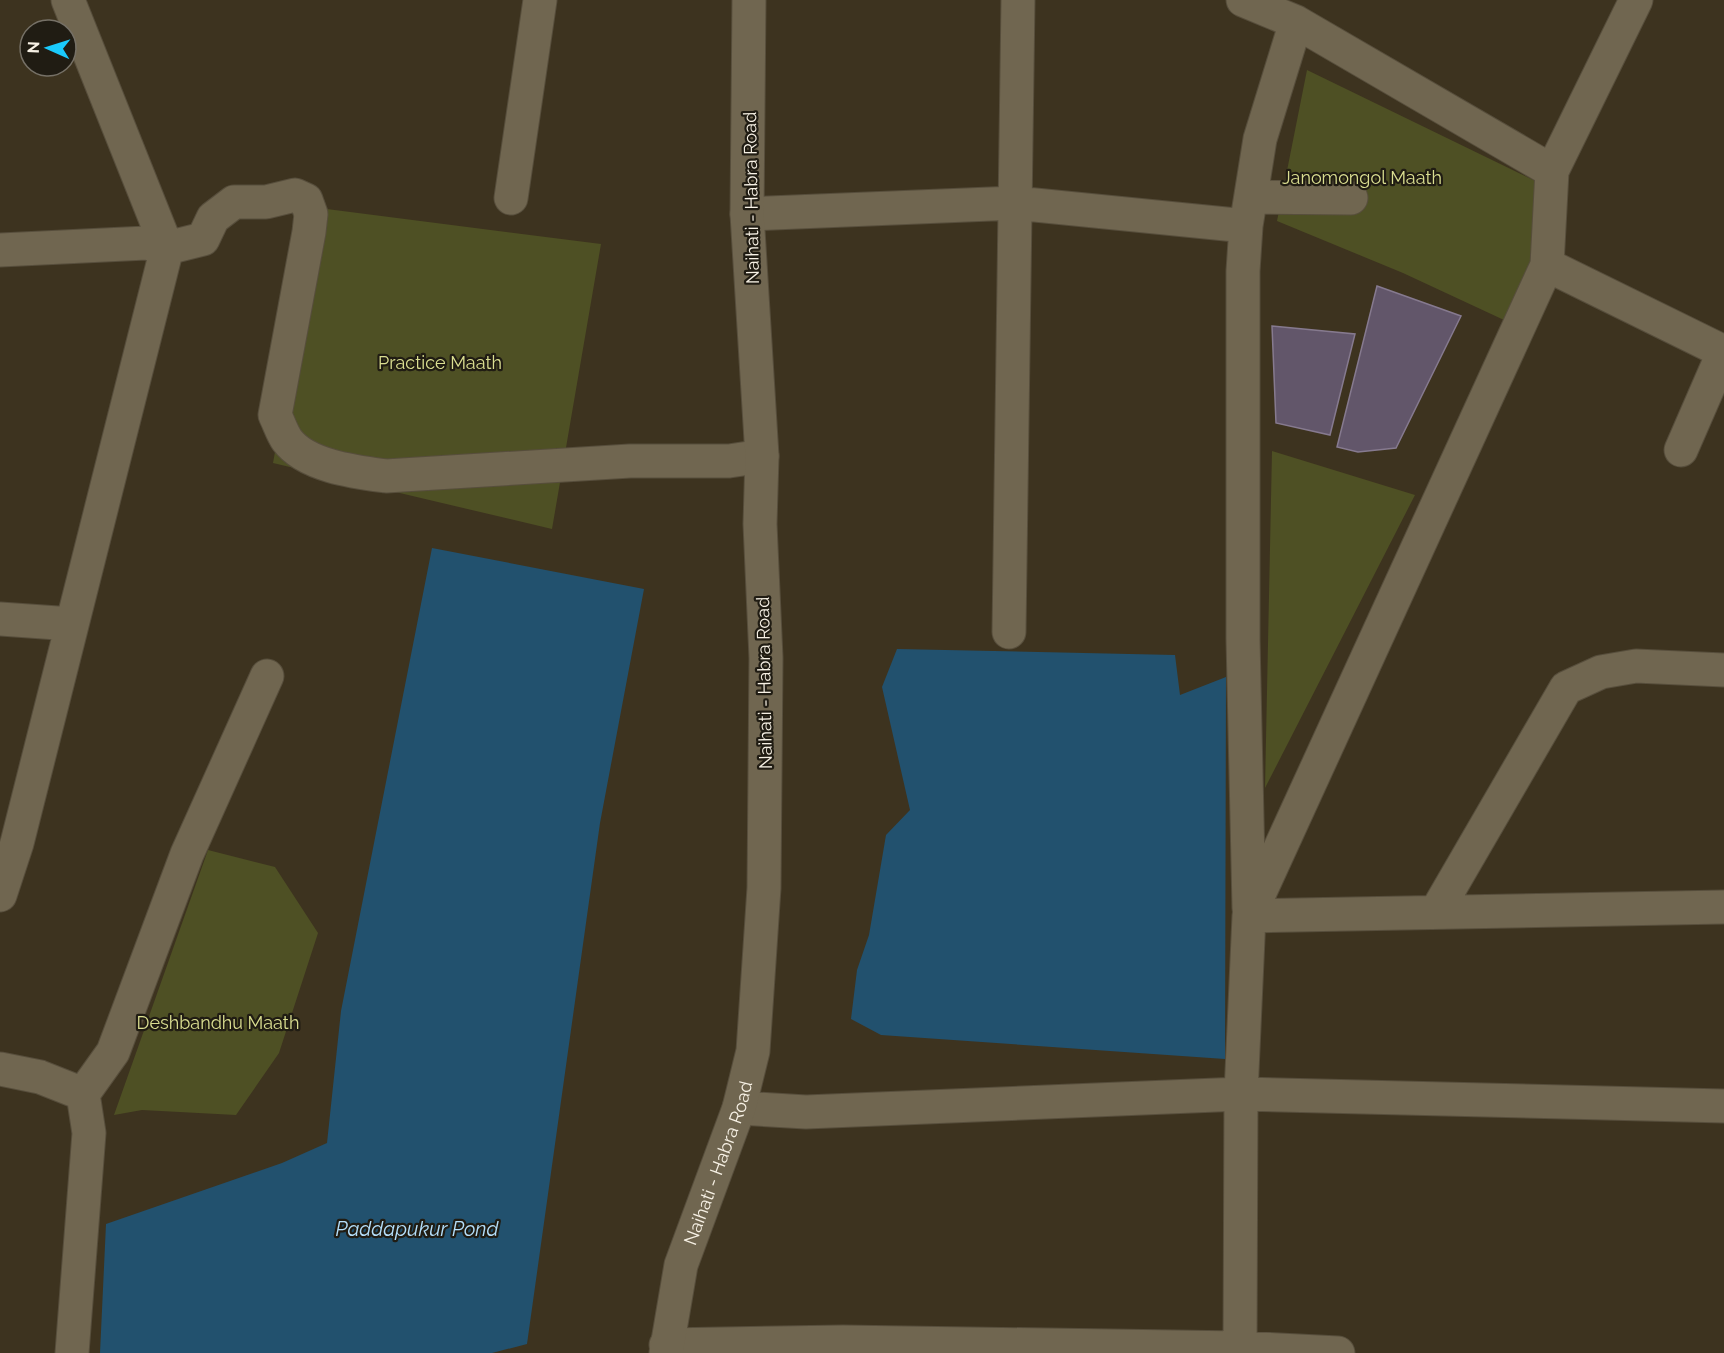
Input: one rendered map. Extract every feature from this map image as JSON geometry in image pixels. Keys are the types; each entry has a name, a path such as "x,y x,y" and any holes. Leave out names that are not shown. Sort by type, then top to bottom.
{"street":[{"path":"0,895 17,843 167,248 68,0"},
{"path":"511,198 540,0"},
{"name":"Naihati - Habra Road","path":"666,1349 681,1265 739,1108 753,1051 764,888 766,658 760,524 762,456 747,214 749,0"},
{"path":"1009,632 1018,0"},
{"path":"1243,0 1296,22 1552,171"},
{"path":"1249,916 1547,265 1552,171 1636,0"},
{"path":"1240,1351 1241,1094 1249,916 1243,639 1243,283 1249,212 1260,139 1296,22"},
{"path":"0,250 146,243 167,248 203,239 213,218 234,202 266,202 295,195 306,200 310,214 309,232 275,415 286,440 302,456 351,472 386,476 630,461 729,460 762,456"},
{"path":"747,214 1015,202 1249,212 1352,198"},
{"path":"1547,265 1724,352 1682,450"},
{"path":"0,619 72,624"},
{"path":"1436,912 1566,688 1601,672 1636,666 1724,670"},
{"path":"72,1353 89,1133 83,1094 113,1052 187,854 267,676"},
{"path":"1249,916 1724,907"},
{"path":"0,1069 40,1077 83,1094"},
{"path":"739,1108 806,1112 1241,1094 1724,1106"},
{"path":"666,1349 843,1342 1338,1353"}],"green space":[{"name":"Janomongol Maath","path":"1307,70 1568,197 1504,320 1403,273 1277,221"},
{"name":"Practice Maath","path":"319,208 601,244 552,529 273,463"},
{"path":"1272,451 1415,495 1265,788"},
{"name":"Deshbandhu Maath","path":"208,850 275,867 318,933 279,1053 236,1115 142,1110 114,1115"}],"water":[{"name":"Paddapukur Pond","path":"432,548 644,589 600,823 527,1344 492,1353 100,1353 106,1224 282,1163 327,1143 341,1011"},
{"path":"897,649 1175,655 1180,695 1226,677 1225,1059 881,1035 851,1019 857,970 869,935 886,835 910,810 882,687"}],"building":[{"path":"1377,286 1461,316 1396,448 1358,452 1337,447"},
{"path":"1272,326 1355,334 1330,435 1276,423"}]}
